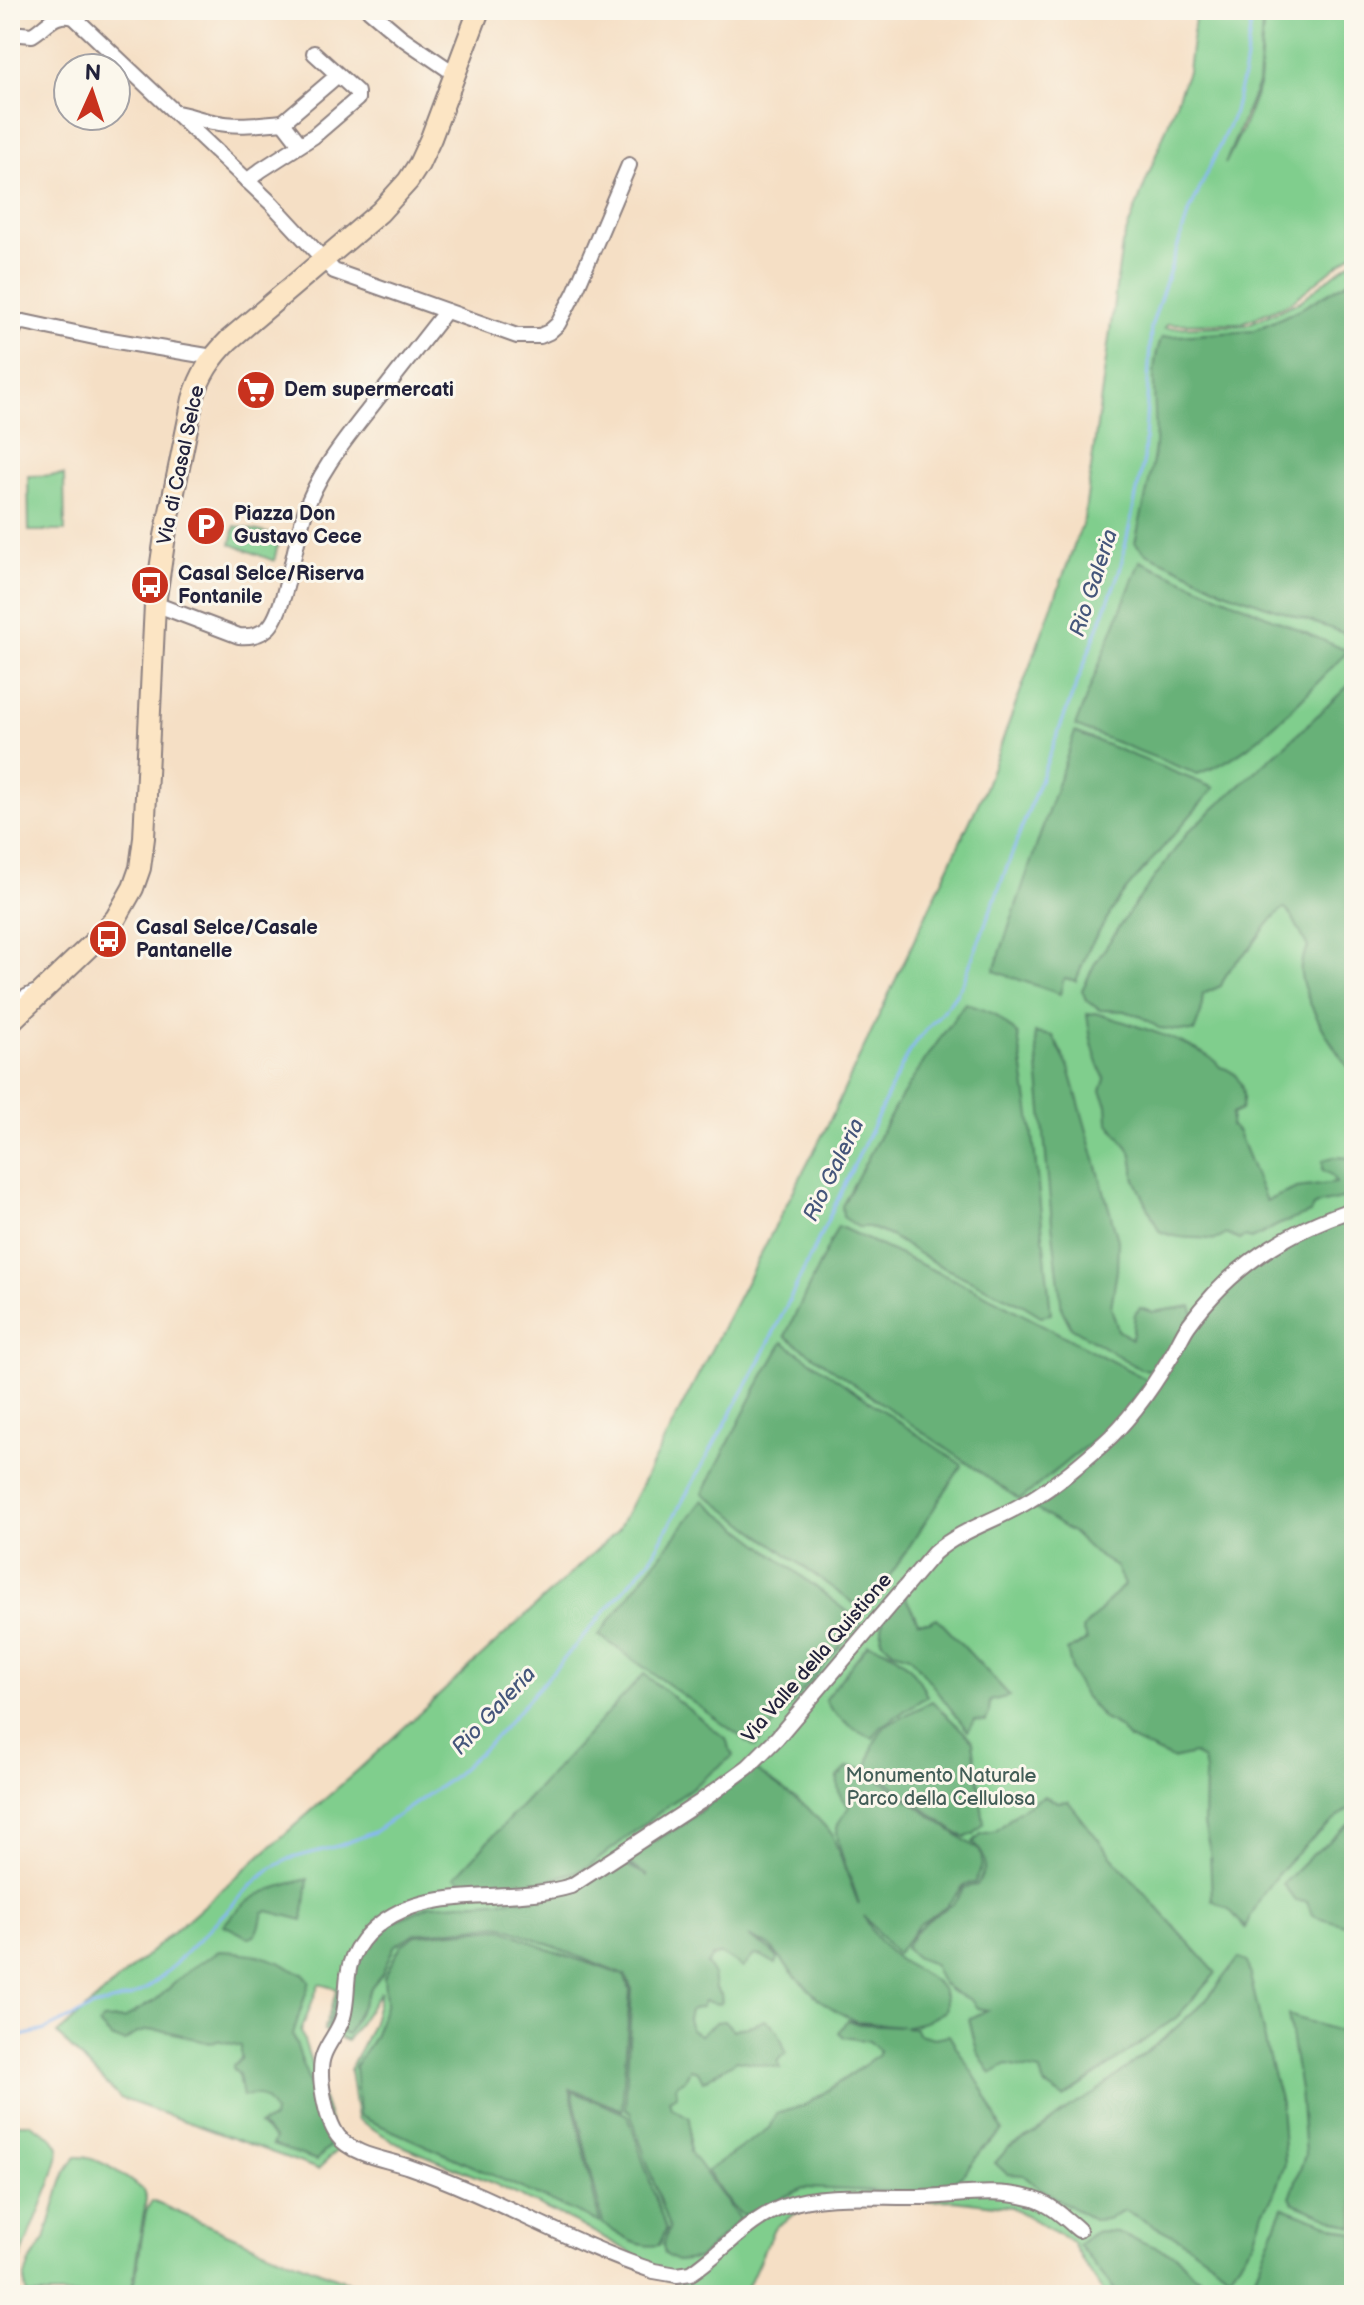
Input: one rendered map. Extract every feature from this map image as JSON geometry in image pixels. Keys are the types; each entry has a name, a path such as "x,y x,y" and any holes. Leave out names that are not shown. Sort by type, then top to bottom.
{"main road":[{"name":"Via di Casal Selce","path":"10,1022 116,918 129,899 140,868 155,604 165,536 193,399 203,372 235,334 380,212 408,181 428,146 479,10"}],"street":[{"path":"369,10 401,37 455,74"},
{"path":"10,33 32,35 55,17 62,14 74,17 279,211 323,260 339,273 517,336 534,337 552,330 558,324 575,292 629,165"},
{"path":"247,181 314,136 357,99 357,92 314,53"},
{"path":"176,113 240,126 283,122 338,75"},
{"path":"283,122 300,144"},
{"path":"155,604 239,636 261,633 271,625 286,585 305,510 320,480 354,430 446,311"},
{"path":"10,337 17,323 24,322 213,357"},
{"path":"10,1005 49,985"},
{"name":"Via Valle della Quistione","path":"1079,2230 1054,2209 1010,2194 979,2192 930,2197 822,2198 793,2203 765,2215 691,2273 677,2275 660,2272 423,2172 349,2146 339,2138 333,2126 322,2089 321,2063 344,2012 351,1960 370,1932 391,1916 413,1906 444,1900 537,1894 571,1886 717,1791 748,1767 777,1738 934,1553 965,1531 1029,1501 1118,1430 1151,1388 1186,1328 1236,1272 1309,1226 1354,1209"}],"green space":[{"name":"Monumento Naturale Parco della Cellulosa","path":"1196,10 1263,10 1258,84 1225,164 1259,86 1264,10 1354,10 1354,252 1290,303 1242,323 1167,324 1165,328 1246,325 1299,302 1354,259 1354,2295 1105,2295 1072,2242 1011,2207 953,2200 810,2204 774,2228 744,2295 714,2295 665,2279 632,2253 594,2232 497,2185 398,2144 357,2119 350,2070 372,2025 381,1991 347,2041 324,2030 337,1989 319,1984 301,2031 339,2149 318,2169 120,2098 57,2034 358,1770 618,1530 829,1122 983,793 1084,519 1122,244 1188,71"},
{"path":"1354,278 1354,345 1351,352 1354,353 1352,636 1224,591 1146,553 1135,543 1154,456 1154,376 1162,337 1253,331"},
{"path":"64,475 65,531 29,531 28,476"},
{"path":"235,526 280,536 274,561 231,544"},
{"path":"1140,561 1348,651 1259,738 1218,766 1197,774 1075,726"},
{"path":"1354,680 1354,953 1349,957 1354,992 1354,1073 1328,1038 1311,1006 1301,976 1301,963 1308,947 1284,908 1233,966 1221,986 1203,994 1201,1013 1194,1032 1159,1028 1125,1011 1100,1010 1086,1000 1082,990 1094,965 1188,832"},
{"path":"1075,732 1214,788 1121,896 1089,948 1076,981 1064,978 1060,994 994,971"},
{"path":"965,1003 995,1014 1018,1035 1033,1136 1051,1314 1041,1316 938,1265 890,1236 869,1227 858,1227 843,1217 842,1206 895,1107"},
{"path":"1095,1013 1182,1043 1237,1077 1243,1103 1241,1110 1232,1114 1231,1126 1238,1132 1266,1201 1297,1188 1336,1183 1323,1170 1323,1160 1334,1157 1354,1158 1354,1196 1319,1204 1310,1213 1252,1239 1244,1237 1239,1240 1226,1234 1214,1239 1184,1238 1159,1231 1134,1177 1131,1152 1108,1122 1107,1105 1101,1091 1105,1079 1093,1047 1087,1014"},
{"path":"1035,1033 1053,1036 1069,1068 1118,1240 1111,1307 1118,1330 1132,1339 1135,1314 1140,1308 1152,1312 1191,1306 1194,1314 1168,1355 1152,1370 1140,1369 1071,1327 1062,1310"},
{"path":"1354,1215 1354,1805 1279,1872 1245,1928 1230,1910 1212,1900 1210,1851 1204,1825 1203,1761 1194,1754 1172,1759 1129,1739 1119,1727 1104,1719 1084,1696 1074,1677 1067,1651 1087,1640 1082,1630 1124,1585 1116,1567 1094,1553 1073,1533 1031,1506 1080,1469 1235,1278 1294,1241"},
{"path":"838,1226 976,1290 1148,1380 1112,1428 1020,1500 785,1336"},
{"path":"783,1342 962,1465 864,1611 703,1493"},
{"path":"703,1500 861,1622 755,1747 599,1635"},
{"path":"904,1594 918,1622 937,1618 1010,1696 990,1701 986,1721 975,1720 968,1731 910,1656 893,1651 881,1640 883,1620"},
{"path":"868,1644 888,1651 904,1662 927,1696 882,1726 873,1738 845,1722 825,1699"},
{"path":"644,1674 726,1739 733,1756 588,1867 553,1879 528,1883 474,1884 455,1877"},
{"path":"932,1701 973,1741 984,1824 966,1837 881,1777 870,1774 867,1768 874,1743 885,1726"},
{"path":"848,1767 864,1769 869,1777 880,1780 980,1851 981,1855 981,1867 975,1883 965,1884 946,1907 918,1925 896,1954 864,1916 889,1951 931,1978 943,1991 945,2011 925,2022 904,2027 915,2028 919,2034 934,2038 949,2035 984,2091 1003,2131 945,2190 902,2192 803,2188 743,2216 731,2205 707,2171 769,2128 776,2114 806,2105 879,2055 879,2050 869,2041 844,2037 839,2032 847,2020 859,2024 902,2026 857,2022 840,2013 821,2001 770,1946 748,1936 778,1958 776,1964 754,1955 743,1968 721,1954 712,1957 707,1964 722,2002 704,2001 701,2007 690,2010 688,2019 691,2030 700,2035 716,2022 725,2021 733,2030 764,2020 776,2029 786,2053 778,2061 780,2068 737,2060 703,2081 698,2071 690,2069 685,2079 676,2085 677,2095 669,2099 671,2107 690,2118 690,2152 740,2220 698,2259 677,2261 665,2254 663,2245 669,2228 630,2112 625,2109 632,1989 625,1975 630,1989 622,2110 570,2089 600,2223 359,2116 355,2067 374,2037 386,2003 384,1977 401,1945 416,1935 501,1928 547,1949 623,1975 501,1925 414,1934 395,1945 347,2035 328,2027 342,1986 376,1930 430,1905 525,1899 619,1861 648,1876 626,1862 643,1847 681,1826 754,1769 807,1807 832,1834 859,1905 840,1848 837,1829 849,1806 839,1793 838,1777"},
{"path":"1044,1796 1058,1802 1068,1801 1113,1858 1216,1973 1177,2017 1064,2098 1044,2085 1040,2071 1007,2065 991,2074 977,2051 969,2019 987,2010 977,2008 970,2000 950,1990 933,1964 917,1958 905,1948 916,1931 953,1904 965,1887 977,1885 985,1863 973,1842 981,1834 996,1831 1020,1810"},
{"path":"1354,1820 1354,1928 1312,1915 1307,1902 1296,1901 1283,1884"},
{"path":"308,1879 303,1920 263,1912 258,1930 249,1938 224,1925 242,1906 262,1893"},
{"path":"219,1951 272,1959 303,1973 310,1981 293,2034 330,2147 316,2160 272,2145 275,2139 259,2125 273,2119 274,2112 262,2097 243,2097 239,2075 233,2068 241,2059 241,2046 217,2040 209,2043 155,2030 135,2034 125,2041 113,2039 99,2025 103,2020 123,2019 157,1999 189,1970"},
{"path":"1238,1958 1247,1962 1281,2103 1285,2163 1254,2241 1230,2274 1180,2239 1124,2210 1107,2219 1093,2220 1023,2175 1007,2174 995,2163 1008,2148 1095,2093 1168,2035 1207,1999"},
{"path":"1288,2015 1354,2036 1354,2228 1294,2203 1290,2198 1305,2155 1300,2090"},
{"path":"572,2091 628,2115 666,2230 659,2245 636,2243 603,2224"},
{"path":"10,2123 29,2123 53,2138 59,2147 51,2182 10,2284"},
{"path":"76,2157 103,2163 143,2190 146,2198 131,2295 27,2295 24,2280 30,2262 45,2239 65,2172"},
{"path":"152,2201 275,2254 384,2295 133,2295 146,2210"},
{"path":"1283,2207 1354,2234 1354,2295 1247,2295"},
{"path":"1096,2231 1117,2232 1176,2255 1193,2274 1222,2289 1225,2295 1119,2295 1078,2245"}],"waterway":[{"name":"Rio Galeria","path":"10,2039 45,2030 93,2007 130,1997 146,1989 272,1868 289,1859 374,1832 449,1780 493,1740 650,1560 760,1361 906,1057 964,980 1120,570 1144,459 1151,327 1188,215 1233,116 1244,72 1253,10"}],"place":[{"name":"Dem supermercati","path":"256,390"},
{"name":"Piazza Don Gustavo Cece","path":"206,526"},
{"name":"Casal Selce/Riserva Fontanile","path":"150,585"},
{"name":"Casal Selce/Casale Pantanelle","path":"108,939"}]}
